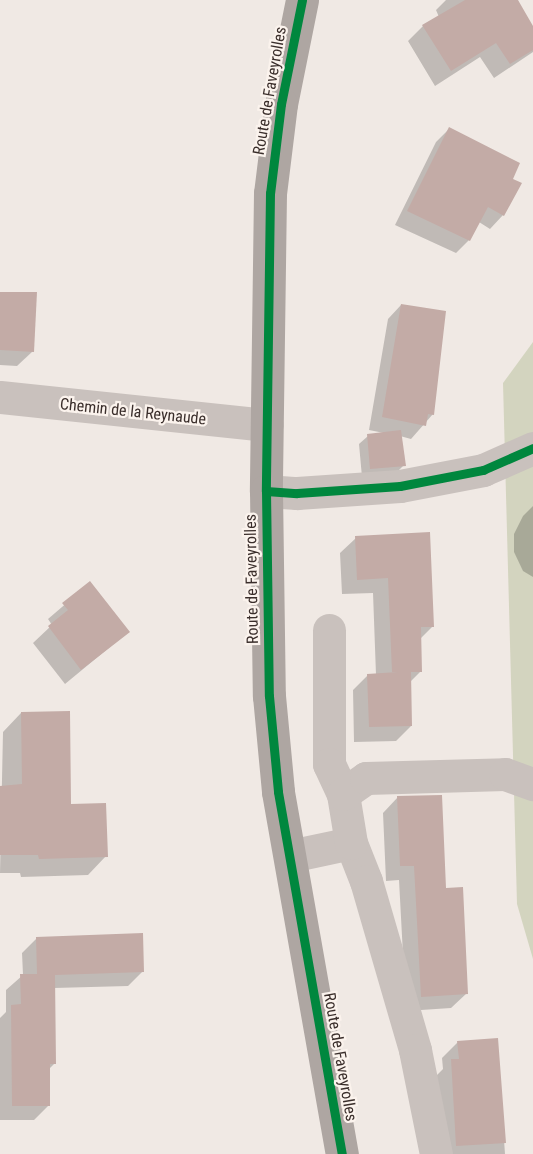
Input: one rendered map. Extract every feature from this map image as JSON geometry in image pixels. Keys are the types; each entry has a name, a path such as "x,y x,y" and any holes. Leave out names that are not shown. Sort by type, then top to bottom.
{"main road":[{"name":"Route de Faveyrolles","path":"302,0 281,104 270,193 266,491 269,696 278,792 342,1154"}],"street":[{"name":"Chemin de la Reynaude","path":"0,397 267,425"},
{"path":"266,491 297,493 400,486 483,470 533,448"},
{"path":"329,630 329,764 343,794 351,843 366,881 415,1050 436,1154"},
{"path":"343,794 366,778 505,774 533,784"},
{"path":"290,856 351,843"}],"green space":[{"path":"533,342 533,959 517,904 503,383"}],"building":[{"path":"465,0 518,0 533,26 533,50 510,64 496,43 451,71 422,25"},
{"path":"449,127 520,163 513,179 522,183 504,216 488,207 470,241 407,211"},
{"path":"0,292 37,292 34,352 0,350"},
{"path":"401,304 446,311 434,415 428,414 426,426 382,417"},
{"path":"401,430 406,466 370,469 367,434"},
{"path":"430,532 434,627 421,627 422,672 411,672 412,726 369,727 367,674 398,672 392,672 388,578 357,580 355,536"},
{"path":"90,581 130,632 81,670 48,626 68,610 62,603"},
{"path":"70,711 71,804 106,803 108,857 39,859 38,855 0,855 0,786 22,784 21,712"},
{"path":"442,795 446,888 463,887 468,994 421,997 414,866 400,866 397,796"},
{"path":"143,933 144,972 55,975 56,1064 50,1064 50,1106 12,1106 11,1005 21,1004 20,974 37,974 36,937"},
{"path":"498,1038 506,1143 456,1146 451,1059 459,1059 457,1041"}],"cycle path":[{"path":"302,0 281,104 270,193 266,491 269,696 278,792 342,1154"},
{"path":"266,491 297,493 400,486 483,470 533,448"}]}
